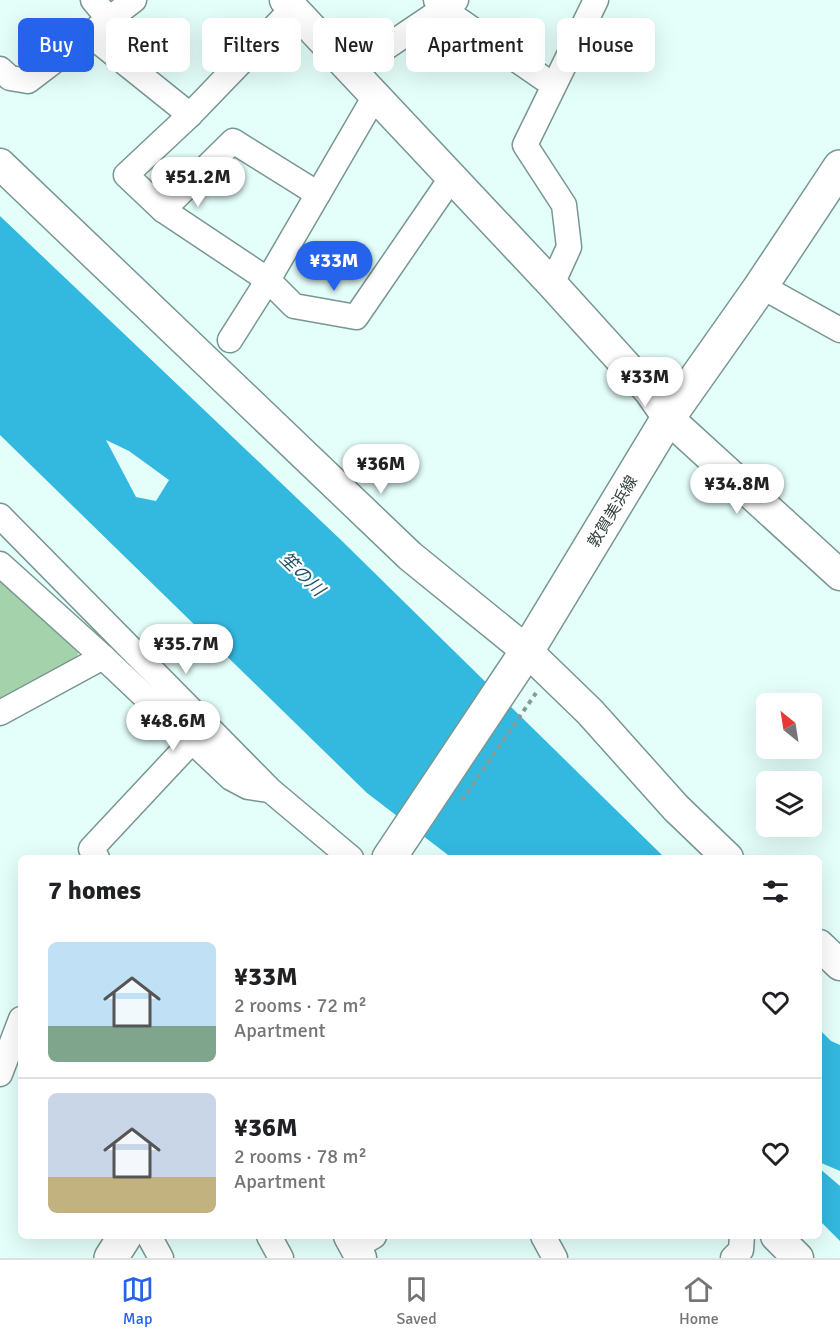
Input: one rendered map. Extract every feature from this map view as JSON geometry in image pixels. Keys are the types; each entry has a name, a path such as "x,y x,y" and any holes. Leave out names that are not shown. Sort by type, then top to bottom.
{"main road":[{"name":"敦賀美浜線","path":"391,855 527,651 668,418 761,286 840,167"},
{"path":"111,1258 123,1239"}],"street":[{"path":"93,0 108,18"},
{"path":"110,18 134,0"},
{"path":"552,284 569,247 564,205 525,145 596,0"},
{"path":"394,40 445,3 553,86"},
{"path":"313,31 288,4 190,115 126,175 163,210 268,280 294,306 356,317 452,177"},
{"path":"94,38 190,115"},
{"path":"3,78 28,81 40,72"},
{"path":"352,72 651,392 668,418 840,575"},
{"path":"230,340 268,280 375,96"},
{"path":"163,210 232,141 318,194"},
{"path":"0,164 410,556 527,651 590,712 676,808 725,855"},
{"path":"761,286 840,330"},
{"path":"0,516 270,790 347,855"},
{"path":"0,564 231,778 248,788 270,790"},
{"path":"0,713 103,657"},
{"path":"95,855 91,849 192,741"},
{"path":"822,948 840,965"},
{"path":"0,1074 18,1027"},
{"path":"151,1239 161,1258"},
{"path":"271,1239 281,1258"},
{"path":"545,1239 555,1258"},
{"path":"779,1239 798,1258"}],"path":[{"path":"462,801 539,687"}],"green space":[{"path":"0,573 80,646 77,658 0,701"}],"water":[{"name":"笙の川","path":"0,216 342,541 662,855 448,855 367,793 0,435","holes":["106,440 129,451 169,480 156,501 136,497"]},
{"path":"822,1032 831,1041 840,1045 840,1171 822,1163"},
{"path":"822,1171 840,1186 840,1241 822,1223"}]}
